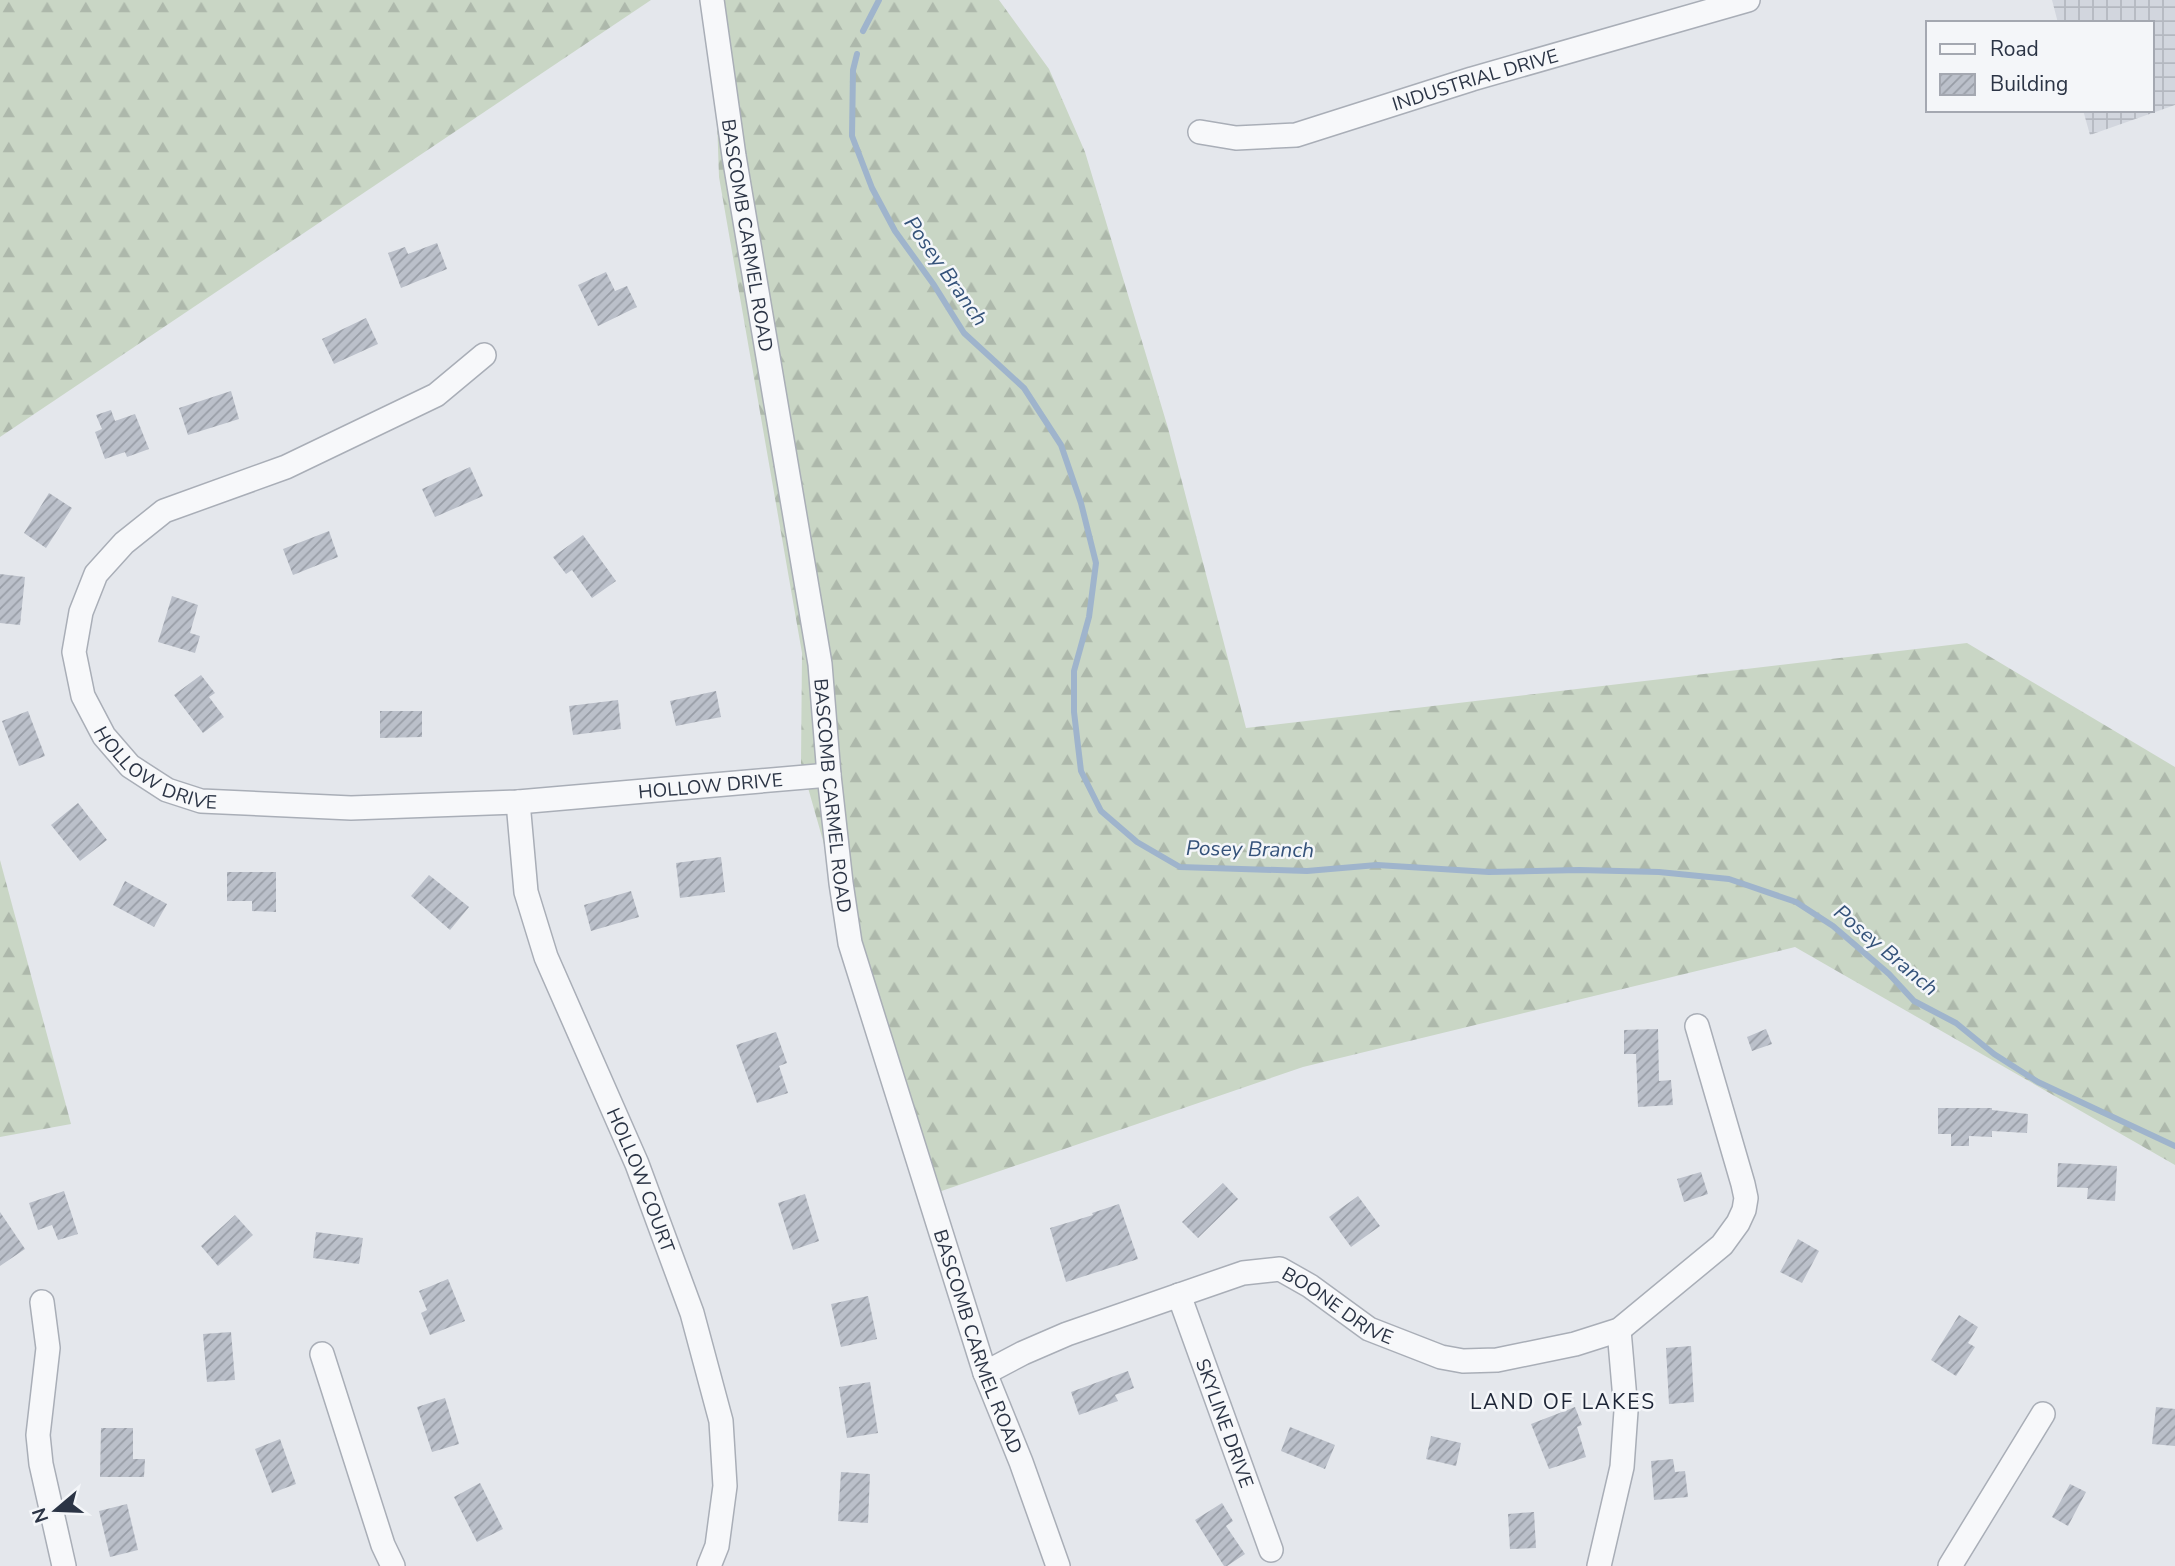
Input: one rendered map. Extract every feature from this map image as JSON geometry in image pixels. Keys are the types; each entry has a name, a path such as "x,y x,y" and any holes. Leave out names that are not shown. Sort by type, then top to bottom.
{"street":[{"name":"BASCOMB CARMEL ROAD","path":"712,0 734,156 820,664 829,775 850,943 985,1373 1021,1462 1058,1566"},
{"name":"INDUSTRIAL DRIVE","path":"1200,132 1236,138 1296,135 1472,79 1748,0"},
{"name":"HOLLOW DRIVE","path":"484,355 436,395 286,467 164,511 124,543 96,574 81,612 74,652 83,696 104,736 130,766 167,790 201,801 351,808 518,802 829,775"},
{"name":"HOLLOW COURT","path":"518,802 526,892 546,957 641,1176 692,1313 721,1421 725,1486 717,1546 709,1566"},
{"path":"1600,1566 1622,1467 1626,1411 1619,1331 1722,1245 1744,1210 1743,1184 1697,1026"},
{"name":"BOONE DRIVE","path":"985,1373 1067,1334 1243,1273 1280,1269 1310,1286 1369,1329 1441,1357 1463,1361 1497,1360 1575,1344 1619,1331"},
{"name":"SKYLINE DRIVE","path":"1179,1296 1271,1550"},
{"path":"42,1302 48,1348 38,1435 41,1465 64,1566"},
{"path":"322,1354 383,1545 393,1566"},
{"path":"1950,1566 2043,1414"}],"shaded area":[{"path":"2052,0 2175,0 2175,105 2090,135 2084,112 2154,112 2154,21 2057,21"}],"green space":[{"path":"0,0 651,0 0,437"},
{"path":"713,0 999,0 1049,69 1085,152 1168,428 1246,728 1967,643 2175,767 2175,1165 1795,947 1303,1067 924,1197 801,763 802,653 719,177"},
{"path":"0,860 71,1124 0,1137"}],"building":[{"path":"437,243 447,269 401,288 388,253 405,247 408,254"},
{"path":"606,272 615,291 627,286 637,307 598,326 578,285"},
{"path":"366,318 378,344 334,364 322,339"},
{"path":"231,391 239,419 188,435 179,408"},
{"path":"111,410 115,421 135,414 149,449 127,457 125,452 105,459 95,432 102,429 96,415"},
{"path":"470,467 483,496 435,517 422,489"},
{"path":"49,493 72,508 46,548 24,533"},
{"path":"329,531 338,557 293,575 283,549"},
{"path":"583,535 616,581 592,598 572,570 566,574 553,557"},
{"path":"0,574 25,577 20,625 0,623"},
{"path":"172,596 198,605 190,633 200,636 195,653 158,642"},
{"path":"201,675 215,693 209,697 224,717 203,733 174,695"},
{"path":"716,691 721,717 676,726 670,701"},
{"path":"618,700 621,729 573,735 569,706"},
{"path":"28,711 45,756 19,766 2,721"},
{"path":"380,711 422,711 422,737 380,738"},
{"path":"78,803 107,840 80,861 51,825"},
{"path":"721,857 725,892 680,898 676,863"},
{"path":"227,872 276,872 276,912 252,911 252,901 227,901"},
{"path":"429,875 469,907 450,930 411,896"},
{"path":"125,881 167,904 154,927 113,905"},
{"path":"631,891 639,917 591,931 584,905"},
{"path":"1658,1029 1659,1081 1671,1080 1673,1105 1638,1107 1636,1054 1624,1054 1624,1030"},
{"path":"1766,1029 1772,1044 1752,1051 1747,1037"},
{"path":"776,1032 787,1063 779,1066 788,1093 757,1103 736,1045"},
{"path":"1938,1108 1992,1108 2028,1114 2027,1133 1992,1131 1992,1137 1969,1136 1969,1146 1951,1146 1951,1134 1938,1134"},
{"path":"2058,1163 2117,1166 2115,1201 2087,1199 2088,1188 2057,1187"},
{"path":"1701,1172 1708,1194 1684,1202 1677,1179"},
{"path":"1223,1183 1238,1199 1198,1238 1182,1222"},
{"path":"64,1191 78,1234 58,1240 52,1225 38,1230 29,1203"},
{"path":"805,1194 819,1241 793,1250 778,1203"},
{"path":"1358,1196 1380,1226 1351,1247 1329,1217"},
{"path":"1119,1204 1138,1259 1066,1282 1050,1228"},
{"path":"0,1212 25,1249 0,1266"},
{"path":"235,1215 253,1235 218,1266 201,1246"},
{"path":"316,1232 363,1238 359,1264 313,1258"},
{"path":"1798,1239 1819,1251 1802,1283 1780,1272"},
{"path":"448,1279 465,1321 430,1335 421,1313 427,1310 419,1291"},
{"path":"868,1296 877,1339 841,1347 831,1304"},
{"path":"1959,1315 1978,1327 1968,1343 1975,1347 1956,1376 1931,1360"},
{"path":"231,1332 235,1380 207,1382 203,1334"},
{"path":"1691,1346 1694,1402 1669,1404 1666,1348"},
{"path":"1128,1371 1134,1388 1115,1395 1118,1401 1079,1415 1071,1392"},
{"path":"870,1382 878,1433 847,1438 839,1387"},
{"path":"445,1398 459,1444 432,1452 417,1407"},
{"path":"1575,1407 1582,1425 1577,1427 1586,1457 1549,1469 1531,1424"},
{"path":"2156,1407 2175,1409 2175,1446 2152,1444"},
{"path":"1290,1427 1335,1445 1325,1469 1281,1451"},
{"path":"101,1428 133,1428 133,1459 145,1459 144,1477 100,1477"},
{"path":"1431,1436 1461,1443 1456,1466 1426,1459"},
{"path":"280,1439 296,1484 272,1493 255,1449"},
{"path":"1673,1459 1675,1472 1685,1471 1688,1497 1654,1500 1651,1461"},
{"path":"841,1472 870,1474 868,1523 838,1521"},
{"path":"480,1483 503,1529 477,1542 454,1497"},
{"path":"2070,1484 2086,1492 2068,1526 2052,1517"},
{"path":"1222,1503 1233,1521 1226,1526 1245,1554 1227,1566 1224,1566 1195,1520"},
{"path":"127,1504 138,1550 110,1557 99,1511"},
{"path":"1534,1512 1536,1548 1510,1549 1508,1514"}],"waterway":[{"name":"Posey Branch","path":"863,31 879,0"},
{"name":"Posey Branch","path":"857,54 853,70 852,136 872,188 895,231 964,333 1024,388 1061,445 1081,503 1096,563 1089,617 1074,671 1074,712 1081,771 1101,811 1137,842 1180,867 1307,871 1377,865 1489,872 1659,872 1729,879 1796,902 1833,926 1889,974 1914,1001 1956,1023 1994,1054 2038,1082 2175,1146"}],"district":[{"name":"LAND OF LAKES","path":"1563,1402"}]}
